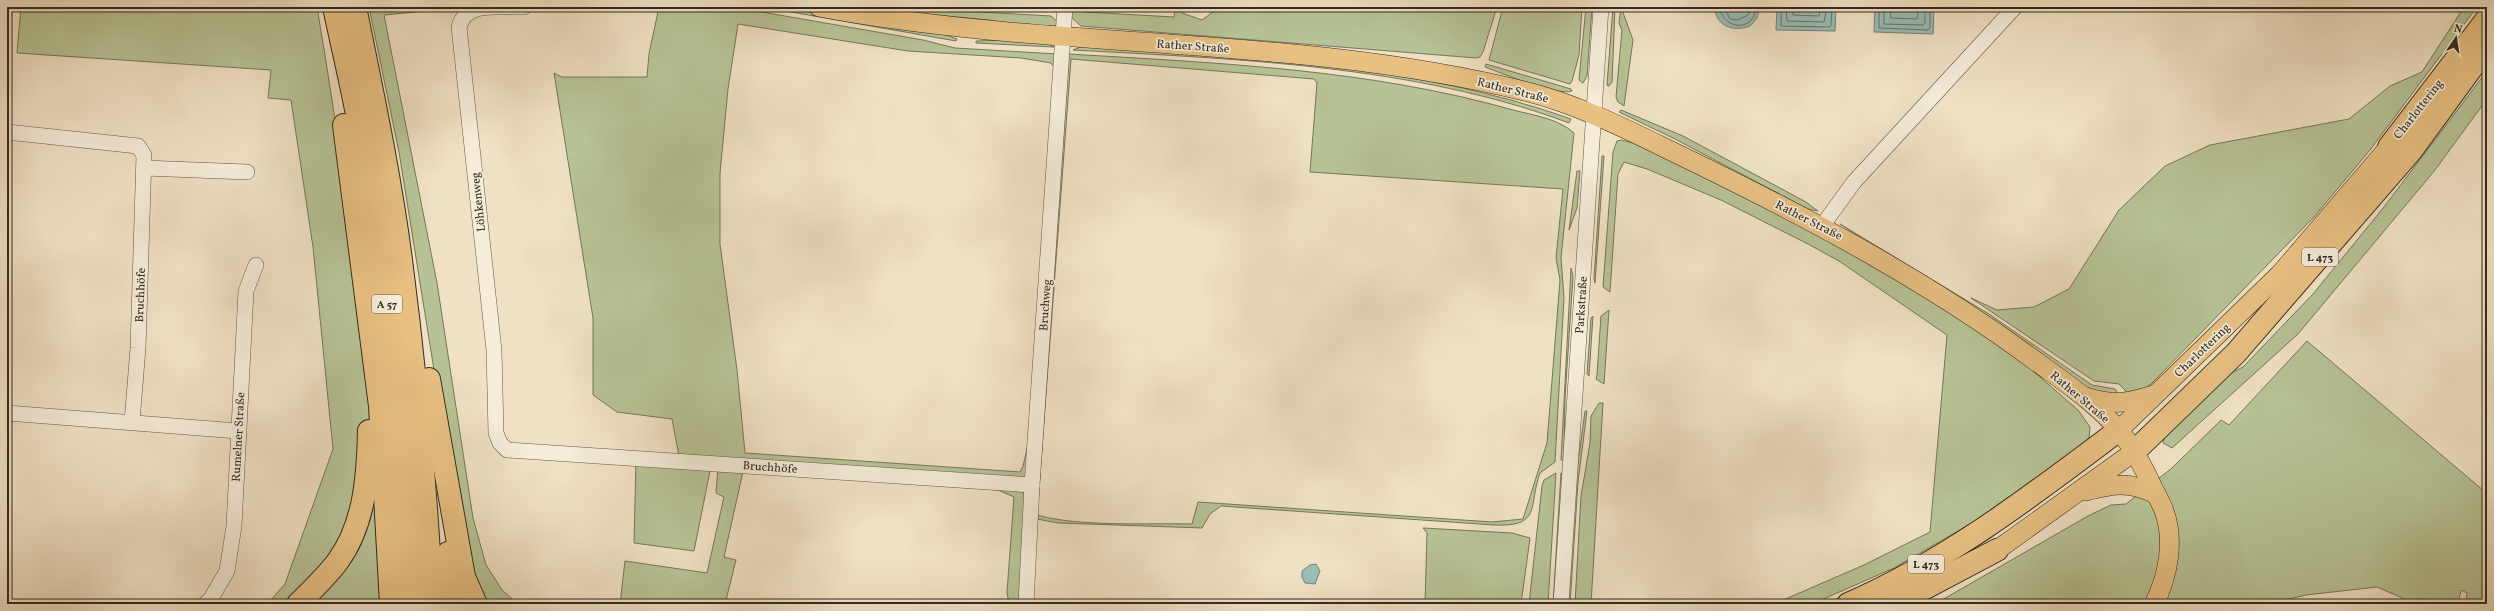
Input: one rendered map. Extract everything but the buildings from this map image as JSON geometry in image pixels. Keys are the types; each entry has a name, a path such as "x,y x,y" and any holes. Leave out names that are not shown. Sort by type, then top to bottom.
{"highway":[{"path":"326,7 348,153 380,406 391,604"},
{"name":"A 57","path":"334,7 366,163 384,281 398,405 412,604"},
{"name":"A 57","path":"355,7 386,162 401,259 419,412 432,604"},
{"name":"Charlottering","path":"2389,147 2487,19"},
{"name":"Charlottering","path":"2135,451 2236,353 2411,151 2487,47"},
{"path":"401,259 416,302 464,577 476,604"},
{"path":"298,604 338,560 354,531 364,494 368,456 369,398 362,272"},
{"name":"Charlottering","path":"1848,604 1892,585 2002,518 2119,430"},
{"path":"444,469 451,604"},
{"name":"Charlottering","path":"1895,604 1997,550"}],"main road":[{"name":"Rather Straße","path":"819,7 906,22 1064,37 1268,51 1364,61 1451,75 1529,92 1594,115 1864,248 2002,336 2083,396 2119,430 2135,451 2164,511 2169,530 2166,575 2154,604"},
{"name":"Charlottering","path":"2119,430 2280,274 2389,147"},
{"path":"2083,396 2107,404 2137,401 2157,393"},
{"name":"Charlottering","path":"1997,550 2135,451"},
{"path":"2078,493 2121,483 2140,487 2156,494"}],"street":[{"name":"Löhkenweg","path":"507,450 500,443 496,433 494,350 459,27 461,18 468,11 477,8 524,7"},
{"name":"Bruchweg","path":"1026,604 1032,485 1065,7"},
{"name":"Parkstraße","path":"1561,604 1601,7"},
{"path":"1822,226 1854,182 2015,7"},
{"name":"Bruchhöfe","path":"7,132 138,146 144,155 138,348 132,422"},
{"path":"144,168 247,172"},
{"name":"Rumelner Straße","path":"205,604 210,600 227,571 234,526 246,291 256,265"},
{"path":"7,413 238,431"},
{"name":"Bruchhöfe","path":"507,450 1032,485"}],"green space":[{"path":"21,7 317,7 340,154 359,301 379,502 383,604 239,604 269,602 285,584 333,449 313,247 291,100 268,98 271,70 17,53"},
{"path":"369,7 468,7 384,15 437,283 473,518 486,565 502,590 518,604 486,604 480,594 453,488 399,152"},
{"path":"659,7 733,7 923,40 955,48 1057,54 1029,476 1021,482 679,456 672,419 617,412 593,395 593,318 554,73 562,77 647,77 649,54","holes":["738,24 908,51 1021,58 1051,63 1054,67 1028,445 1020,472 745,453 737,370 720,244 720,173 728,89"]},
{"path":"763,7 778,7 943,34 957,39 956,41"},
{"path":"851,7 891,7 1051,16 1058,22 1055,27 1014,27 990,20"},
{"path":"1072,7 1085,7 1085,12 1174,17 1175,7 1182,7 1182,13 1202,20 1217,9 1233,11 1243,7 1497,7 1483,52 1480,57 1476,58 1081,26 1071,17"},
{"path":"1503,7 1582,7 1579,55 1570,84 1489,60"},
{"path":"1586,7 1592,7 1587,76 1583,83 1579,80"},
{"path":"1613,7 1615,7 1612,82 1609,86 1607,85"},
{"path":"1621,7 1633,40 1624,106 1618,102 1616,97 1622,30 1619,23"},
{"path":"2464,7 2477,7 2370,150 2314,217 2152,383 2143,390 2126,398 2125,390 2119,384 2094,381 1971,298 1997,310 2034,307 2069,289 2119,210 2165,166 2210,145 2349,119 2390,86 2422,72"},
{"path":"1012,40 1048,43 1054,47 976,43 976,41"},
{"path":"1083,46 1268,60 1330,66 1391,75 1452,86 1512,100 1571,119 1569,123 1510,104 1449,88 1387,77 1324,68 1261,62 1073,50"},
{"path":"1069,54 1292,70 1404,85 1459,96 1537,116 1561,124 1574,133 1561,258 1564,298 1555,462 1540,473 1533,505 1526,518 1520,522 1509,525 1494,525 1221,506 1210,514 1202,528 1058,523 1037,519 1037,515 1054,519 1093,523 1192,524 1198,502 1492,522 1523,519 1547,443 1560,280 1556,258 1563,189 1310,172 1317,83 1314,79 1071,59 1041,467"},
{"path":"1486,64 1571,89 1572,91 1565,92 1554,90 1529,83 1485,67"},
{"path":"2487,71 2487,99 2435,170 2298,334 2172,448 2163,443 2165,435 2225,376 2243,367 2313,294 2384,207"},
{"path":"1621,110 1683,136 1806,202 1818,211 1808,209 1673,138 1619,112"},
{"path":"1621,140 1633,143 1752,198 1881,269 2011,352 2078,410 2090,427 2089,440 1984,516 1894,568 1812,604 1774,604 1864,565 1930,532 1947,335 1839,261 1808,244 1721,200 1647,169 1624,162 1618,174 1610,292 1603,287 1613,152 1617,141"},
{"path":"1602,156 1604,156 1595,283 1594,279"},
{"path":"1577,171 1580,171 1577,208 1569,230"},
{"path":"1840,224 1989,314 2092,385 2115,389 2119,395 2093,392"},
{"path":"1571,268 1573,276 1565,398 1564,460 1561,460"},
{"path":"1609,310 1604,384 1596,379 1601,316"},
{"path":"1593,316 1589,376 1587,374 1591,318"},
{"path":"2307,341 2484,491 2487,488 2487,604 2466,604 2467,593 2461,590 2458,604 2416,604 2377,587 2306,595 2268,604 1935,604 2088,516 2111,505 2126,504 2172,468 2221,420 2229,425"},
{"path":"1599,403 1603,403 1591,604 1575,604 1581,496 1590,443 1591,416"},
{"path":"1585,411 1587,411 1578,482 1570,604 1567,604 1575,485"},
{"path":"636,461 711,466 694,551 634,543"},
{"path":"718,467 744,467 724,557 736,560 725,604 620,604 625,561 707,573 724,497 716,493"},
{"path":"769,473 1021,491 1026,495 1020,604 1009,604 1007,592 1014,497 998,490"},
{"path":"1556,473 1548,604 1529,604 1542,486 1544,480"},
{"path":"1561,473 1563,473 1555,604 1553,604"},
{"path":"1423,528 1512,533 1530,538 1521,604 1425,604 1427,533"}],"water":[{"path":"1715,7 1760,7 1757,18 1750,26 1744,28 1732,28 1722,23 1718,19"},
{"path":"1777,7 1836,7 1835,31 1776,30"},
{"path":"1875,7 1934,7 1933,34 1874,32"},
{"path":"1316,564 1320,571 1315,584 1305,583 1302,577 1302,571 1310,565"}]}
